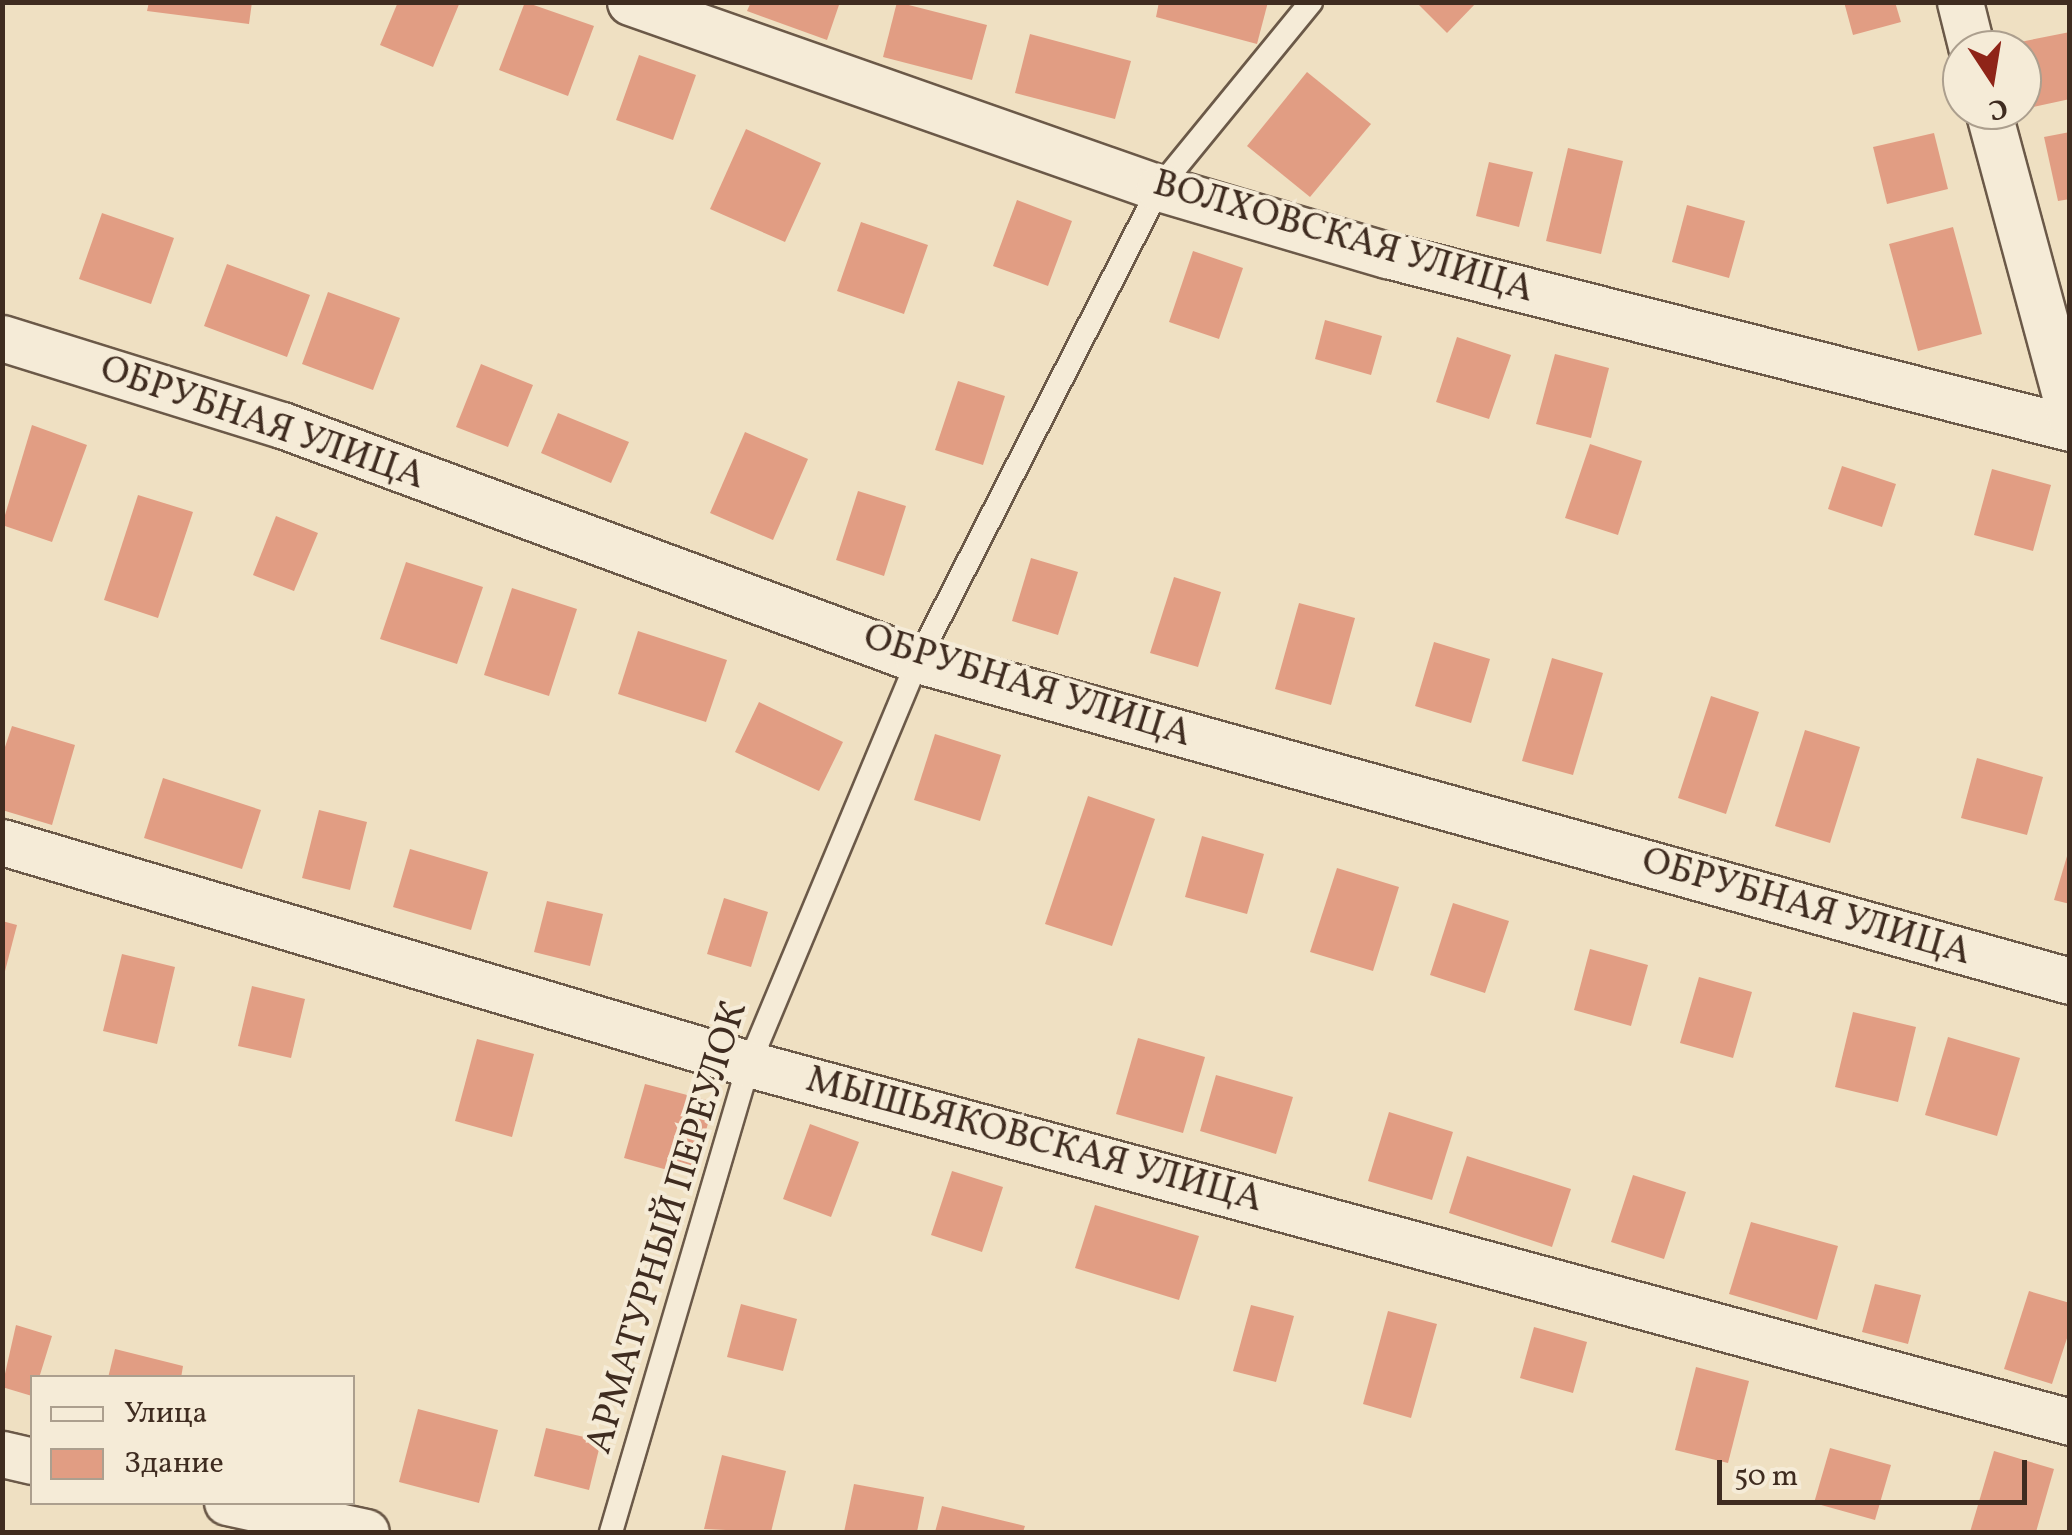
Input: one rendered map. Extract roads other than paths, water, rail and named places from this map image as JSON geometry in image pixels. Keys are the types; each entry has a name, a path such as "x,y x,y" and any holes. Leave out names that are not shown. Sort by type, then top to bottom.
{"street":[{"name":"ВОЛХОВСКАЯ УЛИЦА","path":"630,2 1159,188 1387,255 2070,428"},
{"path":"1960,2 1967,30"},
{"path":"1993,130 2070,414"},
{"name":"ОБРУБНАЯ УЛИЦА","path":"2,338 282,425 918,660 2070,981"},
{"name":"МЫШЬЯКОВСКАЯ УЛИЦА","path":"2,842 749,1064 2070,1422"},
{"path":"2,1454 30,1461"},
{"path":"241,1505 366,1532"}],"lane":[{"name":"АРМАТУРНЫЙ ПЕРЕУЛОК","path":"610,1532 749,1064 918,660 1159,188 1310,2"}]}
